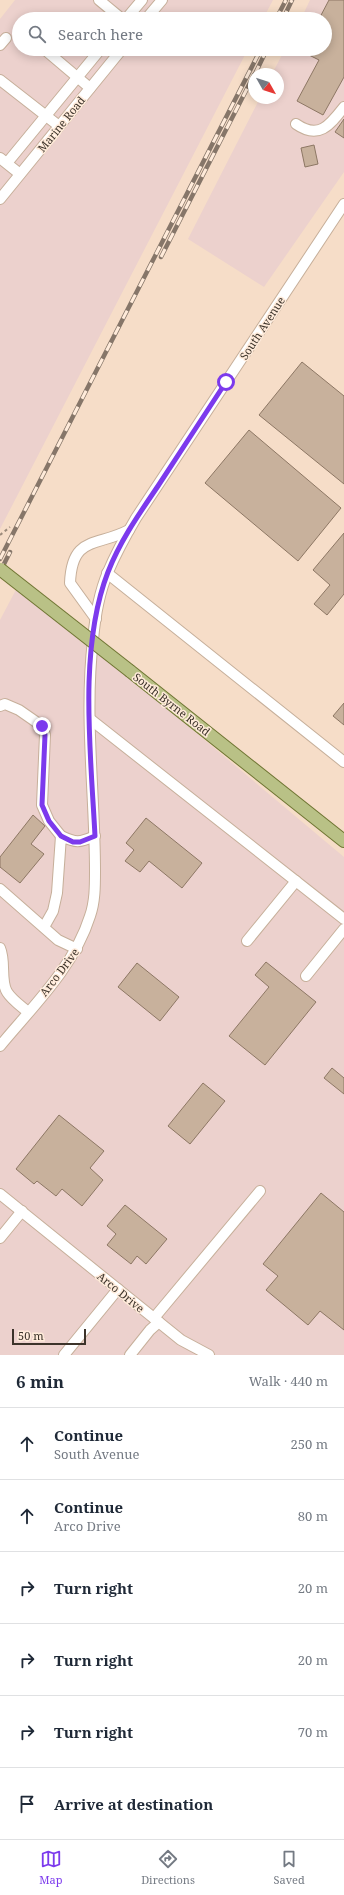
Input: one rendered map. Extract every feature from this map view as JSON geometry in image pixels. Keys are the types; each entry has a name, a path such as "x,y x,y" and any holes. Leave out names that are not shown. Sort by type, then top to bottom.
{"main road":[{"name":"South Byrne Road","path":"0,569 344,841"}],"street":[{"path":"99,0 114,12"},
{"path":"132,12 142,0"},
{"path":"152,12 162,0"},
{"path":"52,56 90,88"},
{"path":"20,174 3,161 45,116 95,56"},
{"name":"Marine Road","path":"0,199 116,56"},
{"path":"0,80 59,126"},
{"path":"296,124 303,129 318,131 324,128 344,107"},
{"name":"South Avenue","path":"90,719 90,662 96,619 107,573 129,530 344,204"},
{"path":"96,619 70,583 73,561 78,553 87,544 119,535 129,530"},
{"path":"107,573 344,762"},
{"path":"0,706 6,704 19,710 42,726 45,735 42,805 49,821 61,836 73,842 80,842 95,836"},
{"path":"90,719 344,919"},
{"name":"Arco Drive","path":"0,1046 66,966 77,949 90,915 94,895 95,836 90,719"},
{"path":"44,927 53,911 57,893 61,836"},
{"path":"247,941 296,881"},
{"path":"0,889 58,940 77,949"},
{"path":"306,976 344,929"},
{"path":"0,948 4,961 4,985 11,997 28,1012"},
{"path":"130,1355 260,1191"},
{"name":"Arco Drive","path":"0,1194 182,1340 209,1355"},
{"path":"0,1238 22,1211"},
{"path":"64,1355 118,1289"}],"path":[{"path":"0,535 10,527"}],"shaded area":[{"path":"15,0 273,0 267,12 12,12 12,56 244,56 0,529 0,19"},
{"path":"310,0 344,0 344,172 264,287 188,239 257,104 284,104 284,68 275,68 281,56 332,56 332,12 304,12"},
{"path":"19,584 344,857 344,1355 0,1355 0,620"}],"building":[{"path":"329,0 344,0 344,77 323,115 297,101 319,60 311,56 332,56 332,12 323,12"},
{"path":"344,119 344,138 335,132"},
{"path":"314,145 318,164 305,167 301,148"},
{"path":"302,362 344,396 344,484 259,415"},
{"path":"249,430 341,508 298,561 205,483"},
{"path":"344,533 344,594 327,615 314,604 330,585 313,570"},
{"path":"344,703 344,725 333,716"},
{"path":"33,815 45,826 31,844 44,854 20,883 0,867 0,857"},
{"path":"146,818 202,863 182,888 149,861 140,872 125,861 134,850 126,843"},
{"path":"266,962 316,1002 265,1065 229,1036 269,987 255,975"},
{"path":"137,963 179,997 160,1021 118,987"},
{"path":"332,1068 344,1078 344,1094 324,1078"},
{"path":"203,1083 225,1101 190,1144 168,1126"},
{"path":"59,1115 104,1151 90,1168 103,1180 82,1206 62,1189 56,1196 37,1181 34,1184 16,1169"},
{"path":"321,1193 344,1212 344,1330 320,1311 308,1325 266,1290 278,1276 263,1264"},
{"path":"125,1205 167,1239 146,1264 137,1256 131,1264 107,1245 116,1234 107,1226"}],"railway":[{"path":"280,12 286,0"},
{"path":"286,12 292,0"},
{"path":"0,559 257,56"},
{"path":"258,68 264,56"},
{"path":"161,257 248,87"},
{"path":"0,572 10,552"}],"route":[{"path":"42,726 45,735 42,805 49,821 61,836 73,842 80,842 95,836 89,703 90,662 94,626 107,573 121,543 136,518 226,382"}]}
